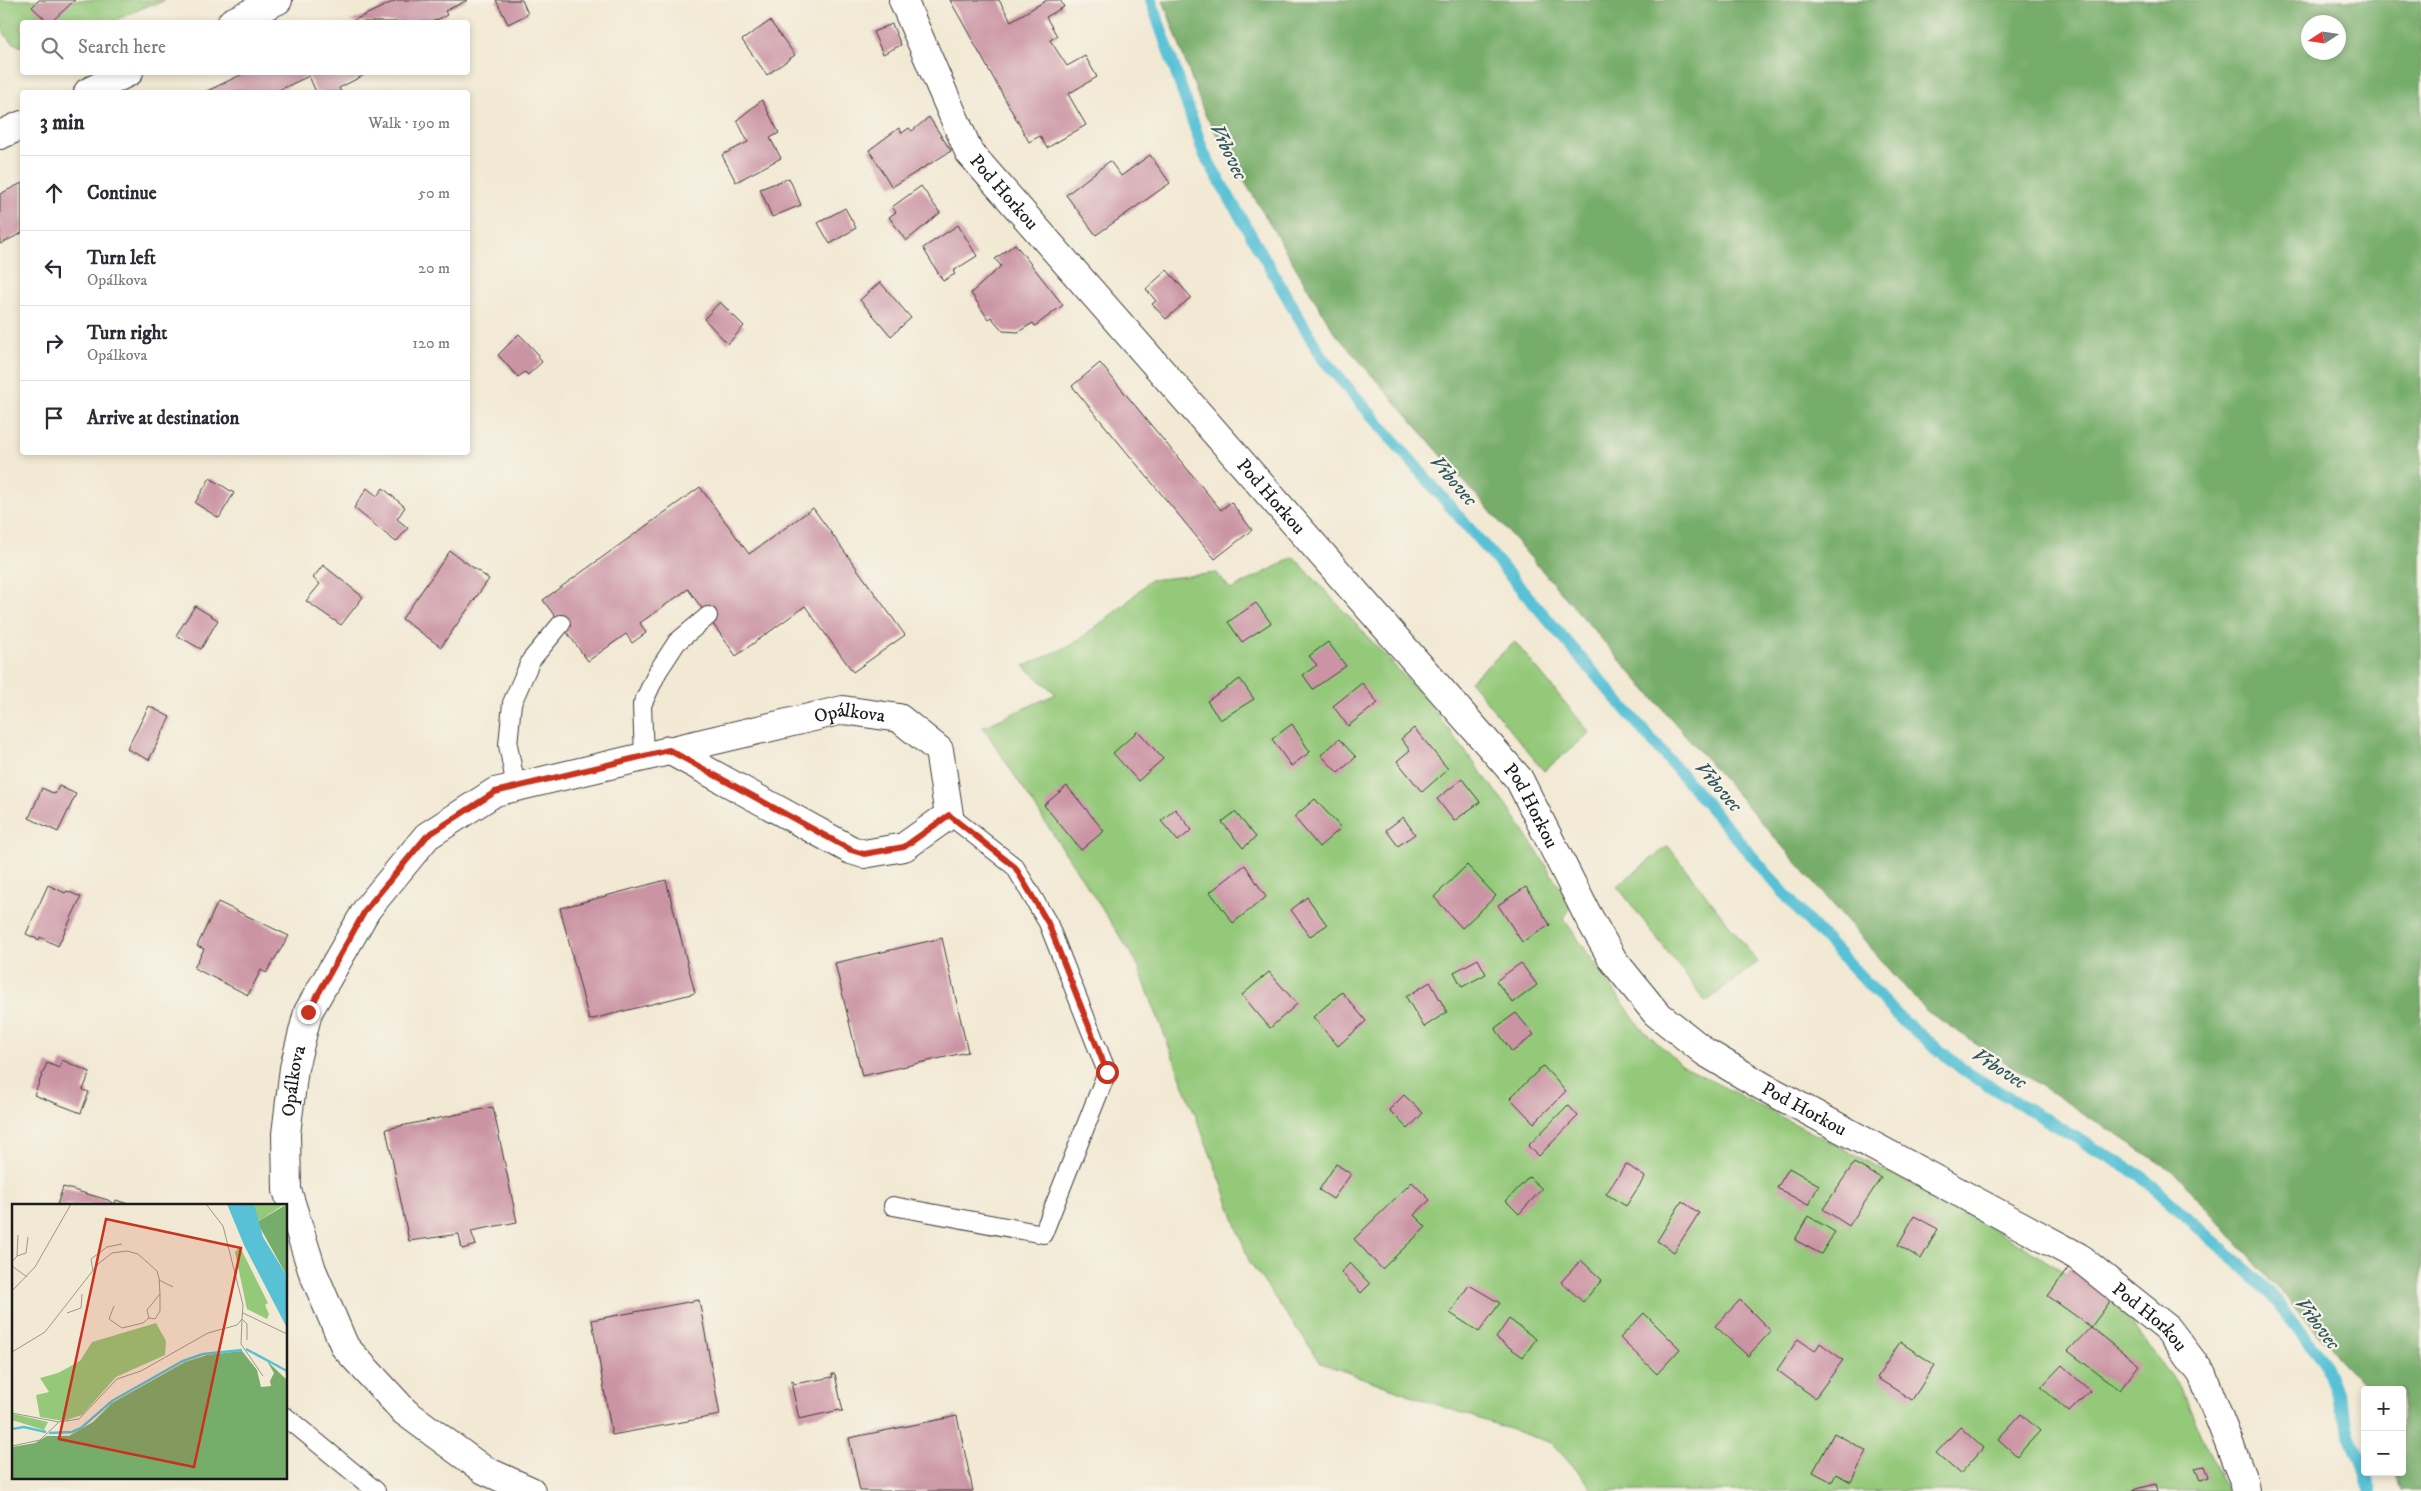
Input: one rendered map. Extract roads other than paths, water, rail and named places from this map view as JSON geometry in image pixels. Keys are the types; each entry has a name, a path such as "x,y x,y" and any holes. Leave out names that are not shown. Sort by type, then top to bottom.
{"street":[{"path":"236,20 278,0"},
{"name":"Pod Horkou","path":"903,0 969,152 1519,779 1587,914 1613,960 1656,1013 1705,1052 1754,1081 2077,1256 2168,1330 2202,1374 2243,1479 2245,1491"},
{"path":"92,90 123,75"},
{"path":"0,136 20,125"},
{"name":"Opálkova","path":"531,1491 484,1470 405,1412 345,1347 312,1270 287,1190 286,1134 294,1068 308,1012 366,909 427,836 495,792 843,710 899,718 939,750 949,815"},
{"path":"656,753 851,850 864,854 904,847 949,815"}],"lane":[{"path":"656,753 642,705 658,671 677,642 708,616"},
{"path":"516,787 508,745 512,703 531,660 562,624"},
{"path":"893,1206 1043,1234 1107,1072 1048,923 1015,867 949,815"},
{"path":"288,1419 376,1491"}],"waterway":[{"name":"Vrbovec","path":"1151,0 1204,154 1323,359 1801,913 1901,1019 1966,1072 2141,1176 2264,1286 2325,1363 2371,1491"}]}
